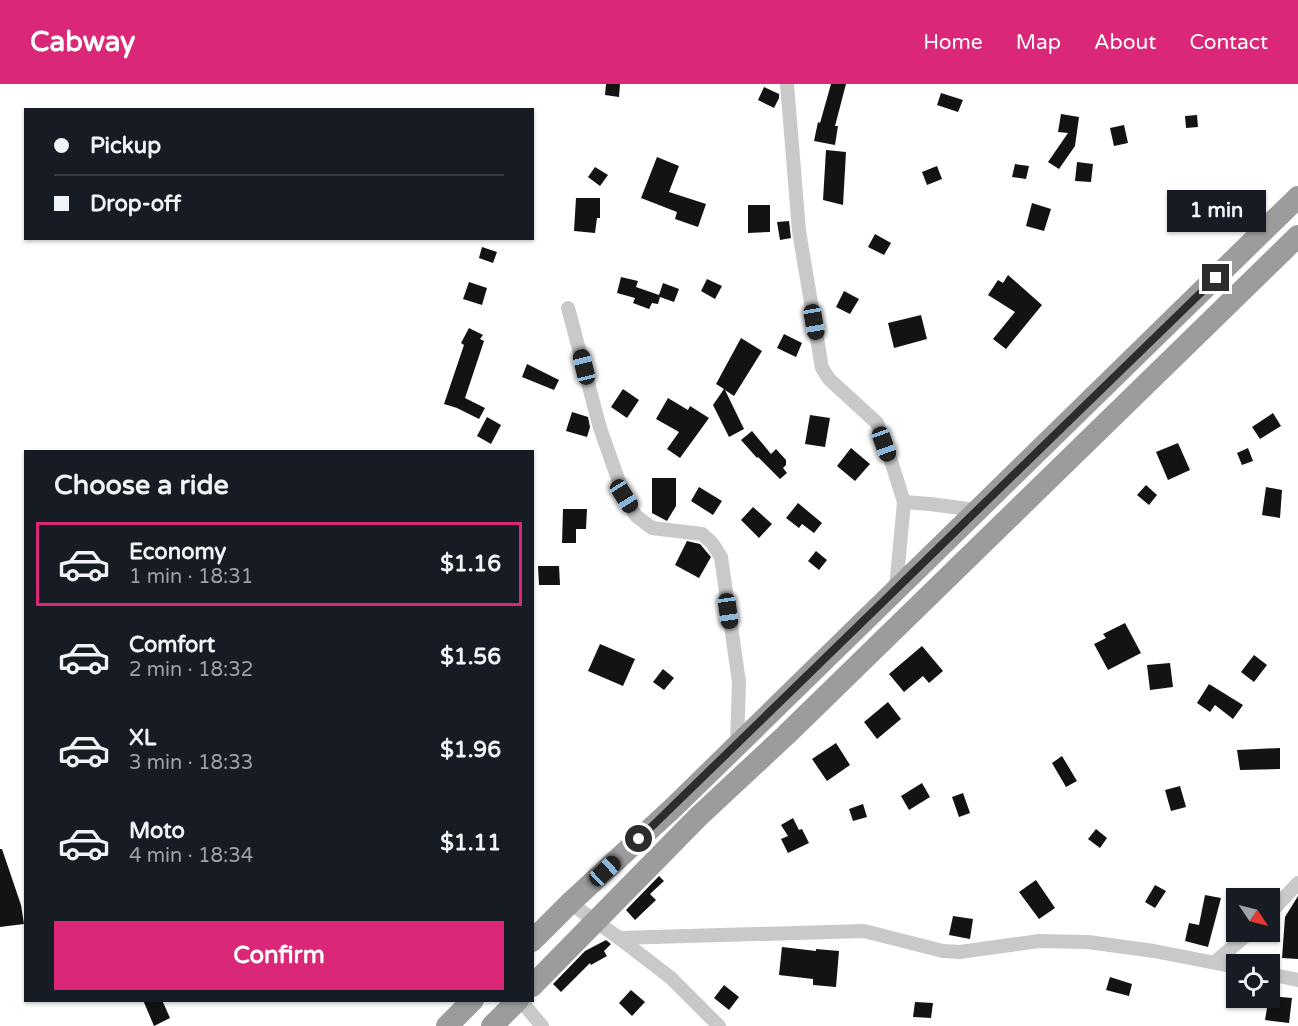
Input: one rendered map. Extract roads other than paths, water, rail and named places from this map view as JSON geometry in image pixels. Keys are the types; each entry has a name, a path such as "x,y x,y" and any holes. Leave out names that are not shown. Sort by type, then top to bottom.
{"highway":[{"path":"534,939 674,807 1298,197"},
{"path":"534,984 698,817 786,735 1298,236"},
{"path":"447,1026 471,1002"},
{"path":"492,1026 517,1002"}],"street":[{"path":"787,84 799,231 822,368 829,379 877,423 904,502 896,590"},
{"path":"568,308 600,428 624,496 636,516 652,528 702,534 712,543 721,558 739,682 737,743"},
{"path":"904,502 976,510"},
{"path":"1280,902 1298,883"},
{"path":"570,903 596,920 671,978 719,1026"},
{"path":"620,938 864,931 943,951 960,952 1039,941 1088,942 1226,965"},
{"path":"1215,962 1238,942"},
{"path":"1280,976 1298,980"},
{"path":"521,1002 542,1026"}]}
